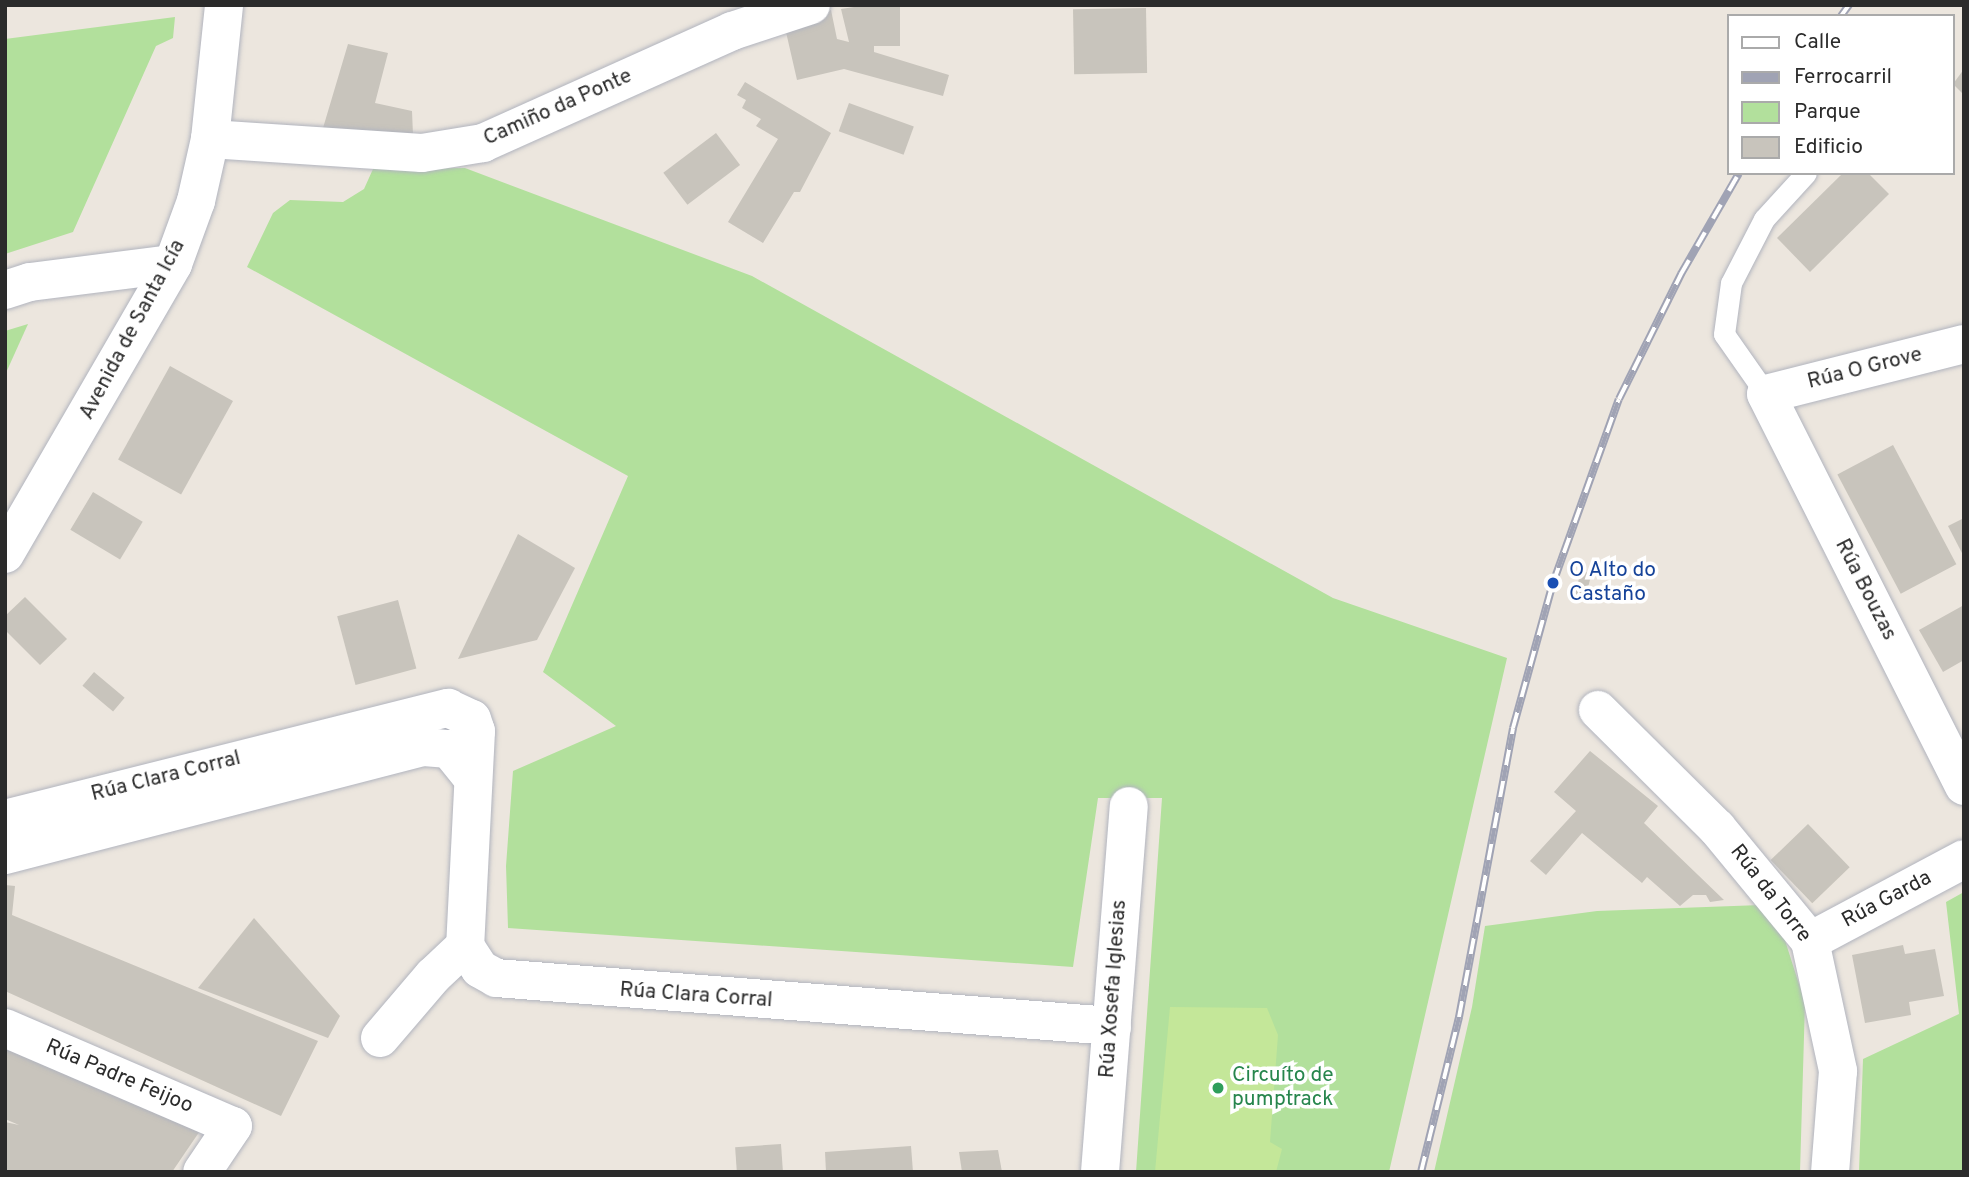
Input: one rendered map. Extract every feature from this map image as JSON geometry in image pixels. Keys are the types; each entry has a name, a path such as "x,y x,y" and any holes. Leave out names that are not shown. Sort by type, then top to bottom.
{"street":[{"name":"Camiño da Ponte","path":"210,139 422,153 483,143 732,31 811,5"},
{"name":"Avenida de Santa Icía","path":"5,554 63,460 173,264 196,201 210,139 223,6"},
{"path":"5,290 30,282 173,264"},
{"name":"Rúa O Grove","path":"1766,394 1963,346"},
{"name":"Rúa Bouzas","path":"1766,394 1964,786"},
{"path":"5,518 63,460"},
{"name":"Rúa Clara Corral","path":"5,818 436,708 461,710 471,719 476,731 465,946 480,969 512,981 1112,1026"},
{"name":"Rúa da Torre","path":"1598,709 1717,828 1811,941 1838,1071 1830,1172"},
{"name":"Rúa Clara Corral","path":"5,855 424,747 449,749 472,777"},
{"name":"Rúa Xosefa Iglesias","path":"1100,1172 1129,806"},
{"name":"Rúa Garda","path":"1811,941 1964,859"},
{"path":"380,1038 433,976 465,946"},
{"name":"Rúa Padre Feijoo","path":"5,1028 233,1126 202,1172"}],"lane":[{"path":"1766,394 1724,334 1731,283 1764,219 1804,175"}],"green space":[{"path":"175,17 173,38 156,46 73,232 5,254 5,39"},
{"path":"465,168 752,276 1333,598 1507,658 1389,1172 1136,1172 1162,798 1098,798 1073,967 508,928 506,866 513,771 616,726 543,672 628,476 247,267 273,213 290,200 343,202 364,189 373,169"},
{"path":"28,324 5,375 5,331"},
{"path":"1964,892 1964,1172 1859,1172 1863,1059 1959,1014 1946,902"},
{"path":"1761,905 1783,934 1805,1003 1800,1172 1434,1172 1472,1007 1485,926 1597,911"},
{"name":"Circuíto de pumptrack","path":"1170,1007 1267,1008 1278,1035 1270,1142 1282,1149 1276,1172 1155,1172"}],"building":[{"path":"867,5 900,5 900,46 874,46 874,52 949,75 943,96 844,69 797,80 783,19 831,10 837,39 849,42 841,9"},
{"path":"1146,8 1147,73 1074,74 1073,9"},
{"path":"348,44 388,53 375,103 412,111 413,135 323,128"},
{"path":"1964,69 1964,95 1955,86 1955,81"},
{"path":"745,82 831,133 800,192 794,192 763,243 728,222 778,139 756,126 761,119 742,108 746,100 737,95"},
{"path":"849,103 914,127 904,155 839,131"},
{"path":"716,133 740,165 687,205 663,173"},
{"path":"1841,175 1870,175 1889,194 1810,272 1777,238"},
{"path":"170,366 233,401 181,494 118,460"},
{"path":"1893,445 1956,564 1901,594 1837,475"},
{"path":"93,492 143,522 120,560 70,530"},
{"path":"1964,518 1964,557 1948,526"},
{"path":"518,534 575,568 537,640 458,659"},
{"name":"O Alto do Castaño","path":"1581,571 1592,574 1584,601 1574,598"},
{"path":"25,597 67,639 40,665 5,630 5,616"},
{"path":"398,600 416,669 356,685 337,616"},
{"path":"1964,605 1964,660 1943,672 1919,630"},
{"path":"94,672 125,698 113,712 82,686"},
{"path":"1590,751 1658,806 1644,823 1724,900 1710,902 1706,895 1693,895 1680,906 1647,877 1642,883 1582,833 1546,875 1530,861 1576,811 1554,792"},
{"path":"1808,824 1850,867 1812,903 1771,860"},
{"path":"5,885 15,886 12,915 318,1041 281,1116 5,991"},
{"path":"254,918 340,1016 328,1038 198,988"},
{"path":"1903,945 1905,954 1935,949 1944,996 1909,1002 1911,1015 1865,1023 1852,955"},
{"path":"5,1043 204,1125 172,1172 5,1172 5,1122 19,1125 5,1119"},
{"path":"781,1144 783,1172 737,1172 735,1147"},
{"path":"911,1146 913,1172 826,1172 825,1152"},
{"path":"998,1150 1002,1172 962,1172 959,1152"}],"railway":[{"path":"1842,14 1849,5"},
{"path":"1421,1172 1459,1017 1513,728 1553,583 1619,399 1681,274 1738,175"}],"place":[{"name":"O Alto do Castaño","path":"1553,583"},
{"name":"Circuíto de pumptrack","path":"1218,1088"}]}
